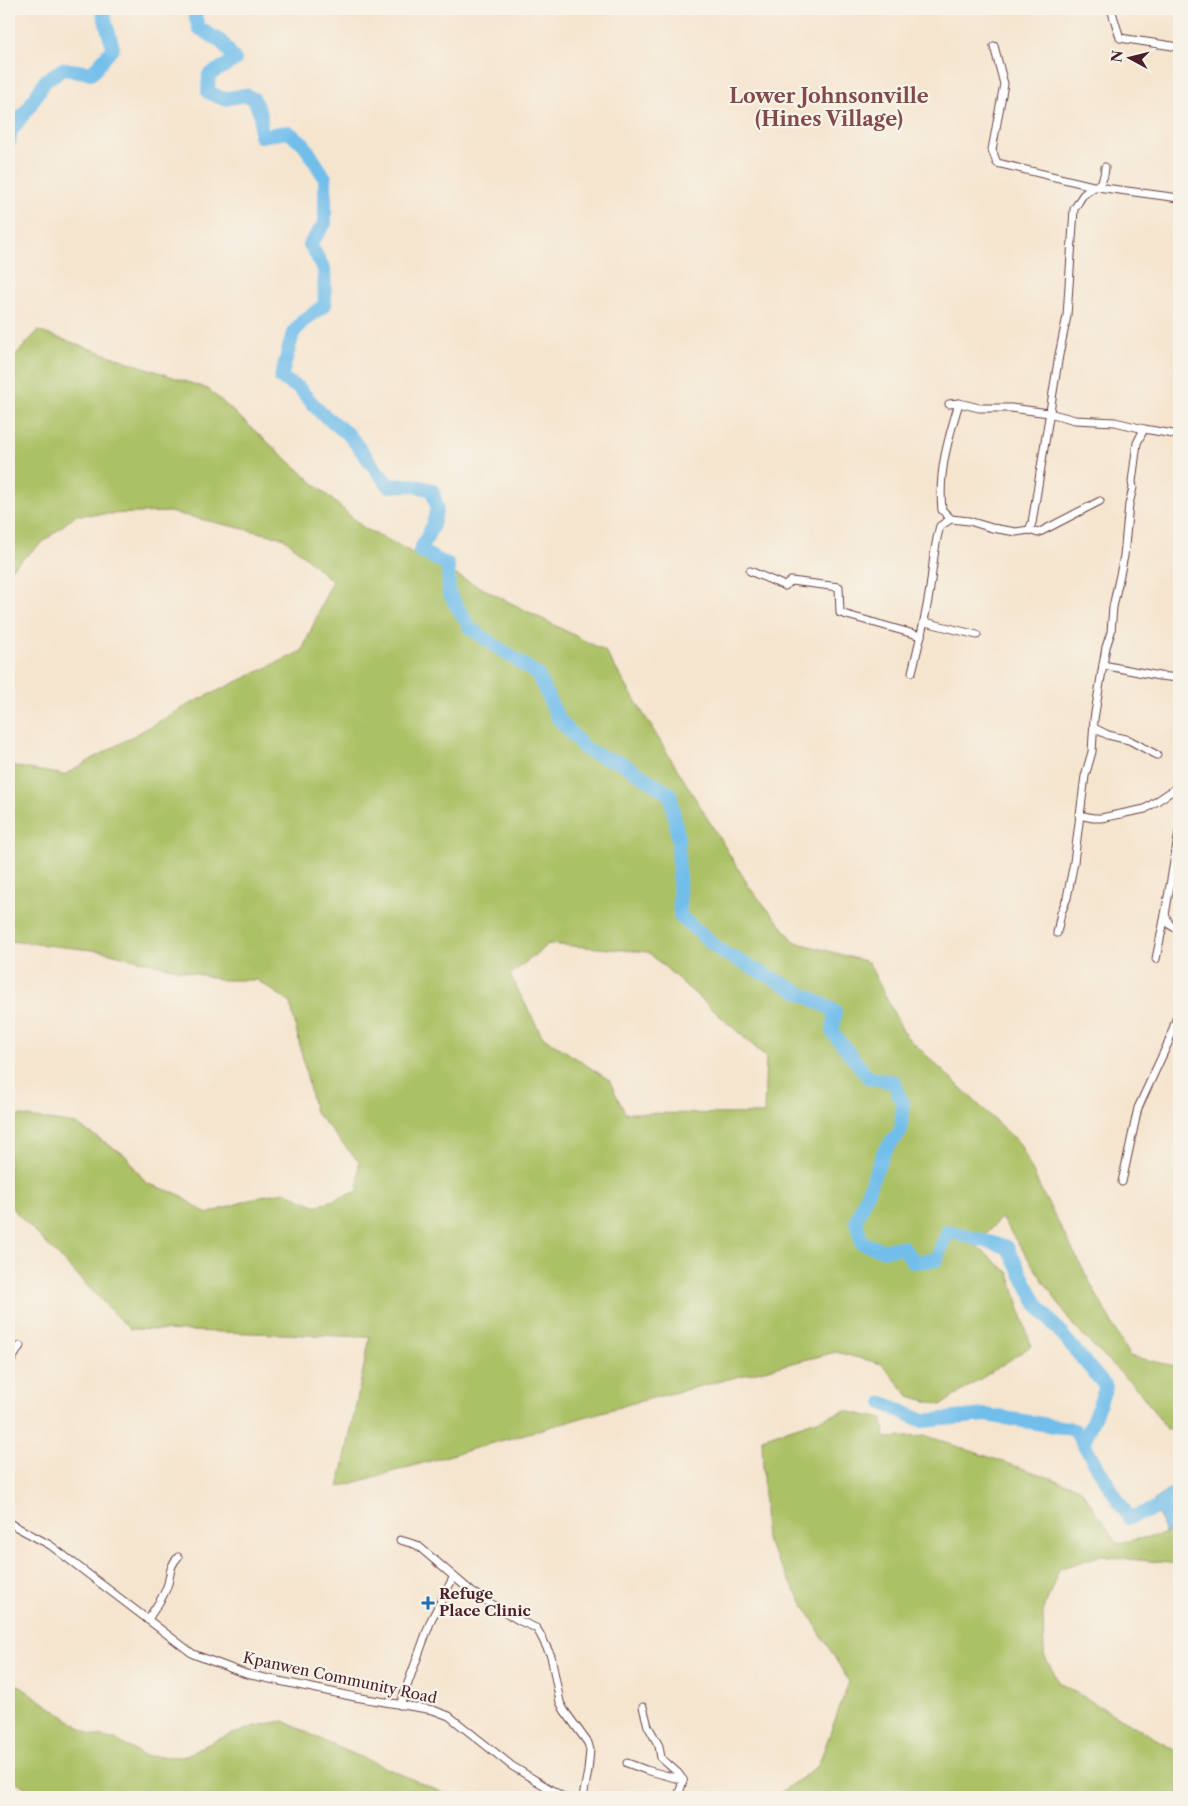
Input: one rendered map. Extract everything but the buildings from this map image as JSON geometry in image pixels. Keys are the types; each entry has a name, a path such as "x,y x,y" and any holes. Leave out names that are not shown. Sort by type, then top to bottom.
{"street":[{"path":"1111,9 1120,38 1179,46"},
{"path":"994,46 1004,84 992,150 997,163 1097,187 1179,198"},
{"path":"1029,530 1032,523 1049,413 1067,316 1074,209 1083,196 1097,187 1105,178 1105,167"},
{"path":"951,519 942,510 941,472 959,403"},
{"path":"949,404 959,403 979,408 1011,408 1049,413 1075,420 1115,422 1179,435"},
{"path":"1057,934 1074,862 1079,815 1085,776 1092,752 1103,665 1111,632 1113,607 1124,556 1137,443 1144,429"},
{"path":"912,672 925,622 934,567 936,540 940,526 951,519 970,521 992,528 1016,532 1029,530 1038,533 1100,501"},
{"path":"750,571 785,586 791,581 839,587 840,614 921,636"},
{"path":"925,622 977,635"},
{"path":"1103,665 1179,678"},
{"path":"1094,728 1108,735 1130,740 1157,755"},
{"path":"1079,815 1102,818 1145,809 1175,789 1179,776"},
{"path":"1156,959 1179,832"},
{"path":"1165,915 1170,925 1179,930"},
{"path":"1122,1182 1138,1108 1169,1041 1179,1010"},
{"path":"9,1364 20,1346"},
{"name":"Kpanwen Community Road","path":"9,1524 50,1545 193,1654 246,1674 355,1697 433,1710 449,1716 512,1766 563,1797"},
{"path":"400,1540 422,1549 472,1592 520,1621 536,1628 551,1656 560,1702 588,1743 590,1750 583,1797"},
{"path":"148,1620 166,1590 169,1573 178,1557"},
{"path":"400,1704 430,1620 454,1578"},
{"path":"643,1707 648,1726 659,1746 661,1758 683,1780"},
{"path":"627,1763 683,1780"},
{"path":"678,1797 683,1780"}],"green space":[{"path":"38,331 208,389 364,528 605,651 750,888 795,942 868,962 905,1035 1020,1144 1043,1194 1129,1356 1179,1367 1179,1433 1167,1429 1139,1391 1075,1328 1001,1218 975,1245 1009,1273 1031,1346 941,1405 909,1396 882,1364 836,1352 637,1402 339,1487 370,1337 129,1329 9,1205 9,1114 76,1124 125,1155 146,1183 178,1194 207,1214 261,1196 285,1192 317,1206 358,1191 359,1162 315,1112 290,1002 257,980 222,980 102,951 9,941 9,763 12,766 64,775 190,704 302,651 332,581 284,538 169,512 76,515 9,570 9,362","holes":["548,944 648,952 766,1057 764,1114 625,1113 609,1080 542,1036 510,975"]},
{"path":"845,1411 883,1419 885,1438 927,1436 1080,1488 1117,1543 1165,1534 1179,1525 1179,1564 1099,1556 1059,1569 1043,1612 1044,1655 1059,1683 1179,1752 1179,1797 774,1797 818,1766 849,1682 765,1539 762,1438"},
{"path":"9,1679 90,1734 116,1740 144,1756 183,1757 216,1740 256,1726 284,1721 326,1742 453,1797 40,1797 9,1777"}],"water":[{"path":"1179,1483 1179,1525 1165,1534 1154,1500"}],"waterway":[{"path":"9,142 11,131 46,80 63,69 92,73 113,48 102,9"},
{"path":"193,9 199,28 222,42 235,60 209,75 208,92 224,99 245,95 254,99 261,116 260,136 288,132 303,143 325,178 325,223 310,244 324,269 325,305 303,321 293,333 281,378 299,388 321,413 349,435 389,486 413,485 432,490 437,507 433,525 420,551 448,565 449,593 470,628 538,675 558,718 585,749 604,758 620,762 670,794 678,837 680,916 722,952 738,960"},
{"path":"193,11 201,9"},
{"path":"734,958 835,1011 833,1033 869,1078 894,1082 903,1106 901,1131 884,1151 856,1221 862,1243 883,1250 903,1247 913,1262 936,1260 948,1231 1007,1247 1038,1306 1106,1387 1083,1444"},
{"path":"883,1403 923,1421 986,1415 1074,1429 1129,1518 1179,1500"}],"place":[{"name":"Refuge Place Clinic","path":"428,1603"}],"district":[{"name":"Lower Johnsonville (Hines Village)","path":"829,108"}]}
